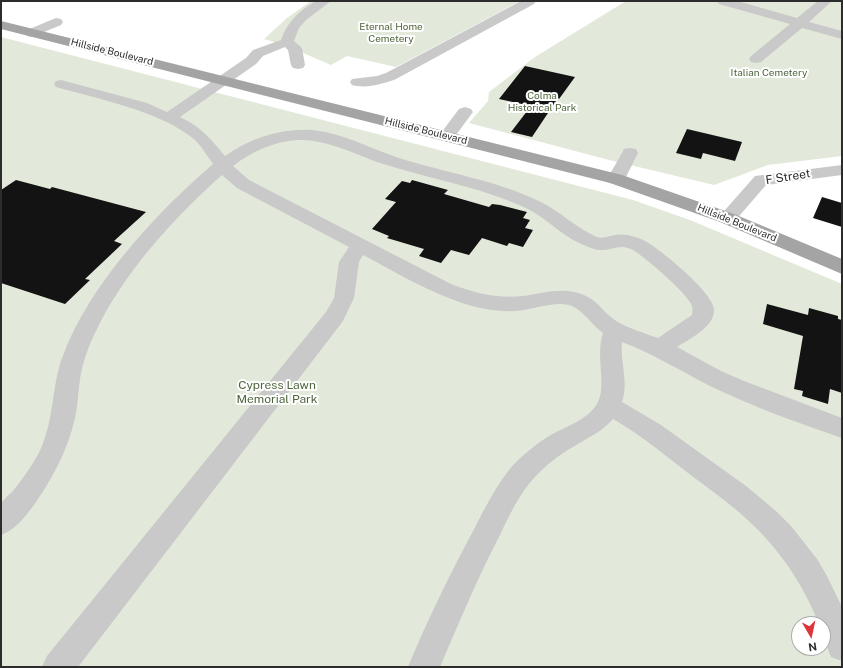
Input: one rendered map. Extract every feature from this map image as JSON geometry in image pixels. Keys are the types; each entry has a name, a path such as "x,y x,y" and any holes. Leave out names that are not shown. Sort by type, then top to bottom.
{"main road":[{"name":"Hillside Boulevard","path":"1,25 616,179 727,218 842,267"}],"street":[{"path":"168,118 251,61 258,53 287,42 295,23 309,10 325,1"},
{"path":"357,82 379,80 391,76 530,1"},
{"path":"723,1 842,35"},
{"path":"756,59 826,1"},
{"path":"32,33 56,22"},
{"path":"287,42 295,48 298,65"},
{"path":"61,84 142,106 188,127 208,146 222,165 247,187 444,289 474,298 513,304 560,297 573,299 587,305 600,320 615,330 659,348 720,380 789,409 842,428"},
{"path":"447,136 465,112"},
{"path":"1,523 28,490 44,464 56,440 63,417 68,378 74,357 93,316 119,276 157,230 198,187 222,165 252,148 271,140 297,135 318,136 336,141 391,160 494,190 527,202 544,211 571,232 588,240 603,244 617,241 633,243 645,250 687,286 703,306 702,317 698,322 659,348"},
{"path":"616,179 630,153"},
{"name":"F Street","path":"727,218 759,176 842,170"},
{"path":"58,667 332,320 344,298 349,262 359,246"},
{"path":"424,667 486,535 520,476 558,443 593,423 602,415 608,406 612,397 613,386 609,350 611,339 615,330"},
{"path":"608,406 649,429 750,505 783,537 799,556 813,577 824,598 842,646"}],"green space":[{"name":"Eternal Home Cemetery","path":"311,1 520,1 396,67 347,56 331,65 287,46 264,39 287,18"},
{"name":"Italian Cemetery","path":"626,1 842,1 842,156 768,165 714,185 609,160 469,123 488,101 489,92 535,57"},
{"name":"Cypress Lawn Memorial Park","path":"1,37 633,200 690,220 842,284 842,667 1,667"}],"building":[{"path":"525,66 575,77 559,99 558,98 532,137 511,132 531,106 499,99"},
{"path":"687,129 742,142 735,161 703,153 701,159 676,153"},
{"path":"16,180 50,189 52,187 146,212 114,241 122,244 85,279 90,280 65,304 1,283 1,190"},
{"path":"412,180 448,190 444,194 489,207 492,204 500,205 527,212 523,218 530,220 525,228 533,230 523,247 509,243 507,246 482,238 469,255 451,250 441,263 419,256 424,249 387,238 389,236 372,229 396,202 385,199 402,181 410,183"},
{"path":"822,197 842,203 842,227 813,218"},
{"path":"767,304 808,315 809,308 838,316 838,319 842,320 842,393 830,389 828,404 802,396 803,391 794,389 803,336 763,324"}],"park label":[{"name":"Colma Historical Park","path":"542,102"}]}
